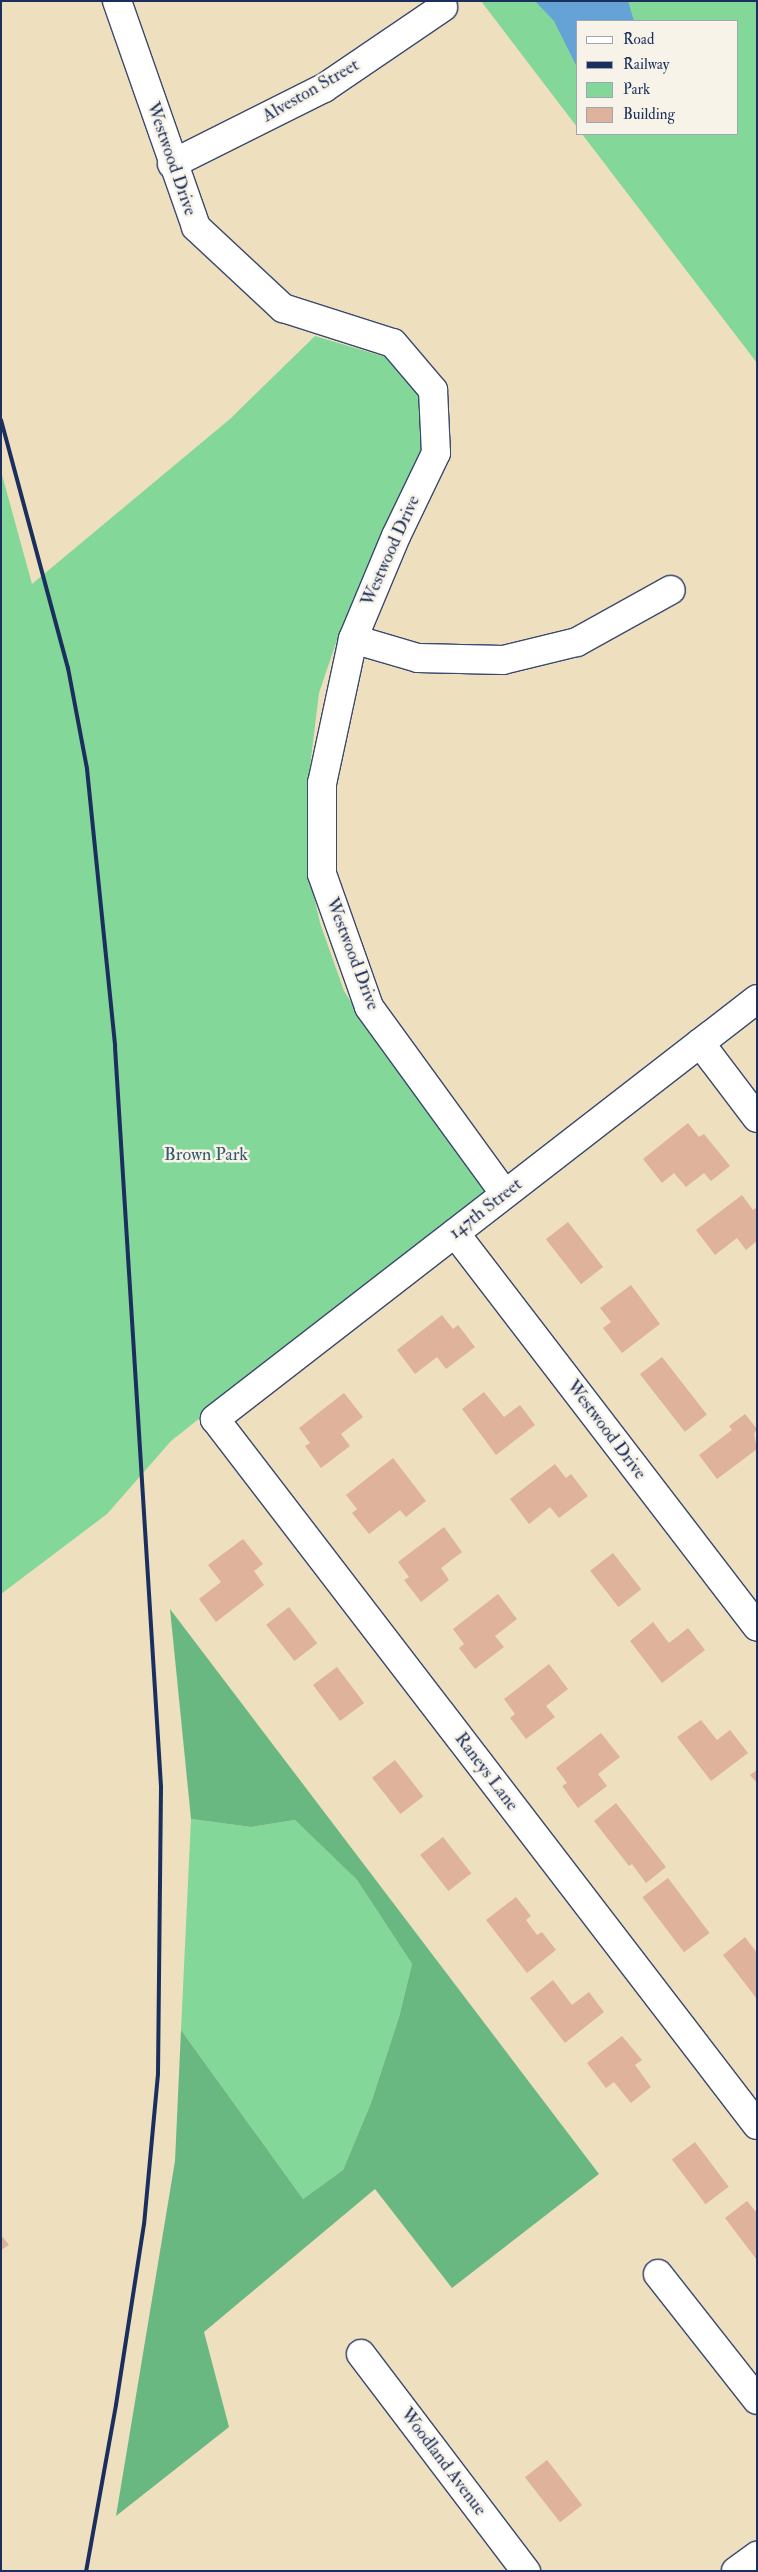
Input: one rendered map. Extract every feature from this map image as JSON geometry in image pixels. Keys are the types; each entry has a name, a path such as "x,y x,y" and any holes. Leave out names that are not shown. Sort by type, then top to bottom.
{"street":[{"name":"Westwood Drive","path":"117,1 172,164 196,227 283,308 393,343 433,390 436,453 396,536 353,639 322,783 322,874 369,1007 506,1194"},
{"name":"Alveston Street","path":"172,164 324,88 443,7"},
{"path":"353,639 418,658 503,660 576,642 671,590"},
{"name":"147th Street","path":"216,1419 757,999"},
{"path":"700,1043 757,1118"},
{"name":"Westwood Drive","path":"455,1233 757,1627"},
{"name":"Raneys Lane","path":"216,1419 757,2124"},
{"path":"658,2274 757,2400"},
{"name":"Woodland Avenue","path":"361,2354 526,2571"},
{"path":"736,2571 757,2556"}],"green space":[{"path":"481,1 757,1 757,363 583,135 738,135 738,20 576,20 576,126"},
{"name":"Brown Park","path":"315,336 389,358 423,397 425,452 340,631 319,693 307,791 312,887 320,923 344,991 382,1051 485,1184 486,1192 171,1441 107,1514 1,1594 1,471 32,584 230,419"},
{"path":"170,1609 599,2174 452,2288 375,2189 204,2332 229,2427 116,2516 175,2161 181,2030 303,2199 343,2170 371,2103 399,2017 412,1964 357,1880 295,1820 251,1827 191,1819"},
{"path":"191,1819 251,1827 295,1820 357,1880 412,1964 399,2017 371,2103 343,2170 303,2199 181,2030"}],"water":[{"path":"535,1 628,1 634,20 576,20 576,65 554,21"}],"building":[{"path":"688,1123 699,1137 704,1134 730,1166 711,1181 704,1173 686,1187 674,1173 662,1183 643,1159"},
{"path":"742,1195 753,1210 757,1207 757,1241 746,1250 737,1238 715,1255 696,1230"},
{"path":"568,1222 603,1267 581,1284 546,1239"},
{"path":"631,1285 660,1324 622,1353 603,1328 611,1322 600,1308"},
{"path":"442,1315 453,1329 458,1325 475,1347 446,1369 437,1357 415,1374 397,1350"},
{"path":"662,1357 707,1415 685,1432 640,1374"},
{"path":"484,1392 504,1417 520,1405 535,1425 496,1455 462,1409"},
{"path":"344,1393 363,1417 341,1434 350,1446 321,1468 305,1446 310,1443 299,1428"},
{"path":"745,1414 757,1429 754,1434 757,1449 717,1479 699,1455 732,1430 729,1426"},
{"path":"393,1458 426,1501 406,1517 400,1510 369,1534 352,1513 357,1509 346,1495"},
{"path":"555,1464 566,1478 571,1474 588,1496 559,1518 550,1507 529,1524 510,1499"},
{"path":"444,1527 462,1552 441,1568 449,1580 421,1602 404,1580 409,1577 398,1562"},
{"path":"243,1539 263,1564 254,1571 264,1585 216,1622 199,1599 221,1582 208,1565"},
{"path":"613,1553 641,1589 618,1607 590,1571"},
{"path":"498,1594 517,1619 495,1636 504,1647 475,1669 459,1648 464,1644 453,1629"},
{"path":"289,1607 317,1643 294,1661 266,1625"},
{"path":"653,1622 669,1643 688,1628 705,1650 662,1683 630,1641"},
{"path":"549,1664 568,1689 546,1706 555,1717 526,1739 510,1718 515,1714 504,1699"},
{"path":"337,1667 364,1703 340,1721 313,1685"},
{"path":"701,1720 717,1740 730,1730 748,1753 711,1781 677,1737"},
{"path":"601,1733 620,1757 598,1774 607,1786 578,1808 562,1786 567,1783 556,1768"},
{"path":"395,1760 423,1796 400,1814 372,1778"},
{"path":"757,1770 757,1783 750,1775"},
{"path":"616,1803 666,1867 646,1883 632,1864 629,1866 594,1821"},
{"path":"443,1837 471,1873 448,1891 420,1855"},
{"path":"668,1878 710,1933 684,1952 642,1897"},
{"path":"516,1897 531,1916 526,1920 537,1935 542,1932 556,1950 527,1973 486,1920"},
{"path":"745,1937 757,1953 757,1999 723,1955"},
{"path":"553,1980 572,2005 589,1992 604,2012 565,2043 530,1998"},
{"path":"622,2036 642,2060 635,2065 651,2087 631,2103 614,2082 606,2088 587,2063"},
{"path":"695,2142 729,2187 706,2204 672,2159"},
{"path":"747,2201 757,2213 757,2260 725,2218"},
{"path":"1,2235 9,2245 1,2250"},
{"path":"547,2460 582,2505 560,2522 525,2477"}],"railway":[{"path":"1,420 68,668 87,769 115,1047 161,1787 158,2074 144,2224 116,2405 86,2571"}]}
